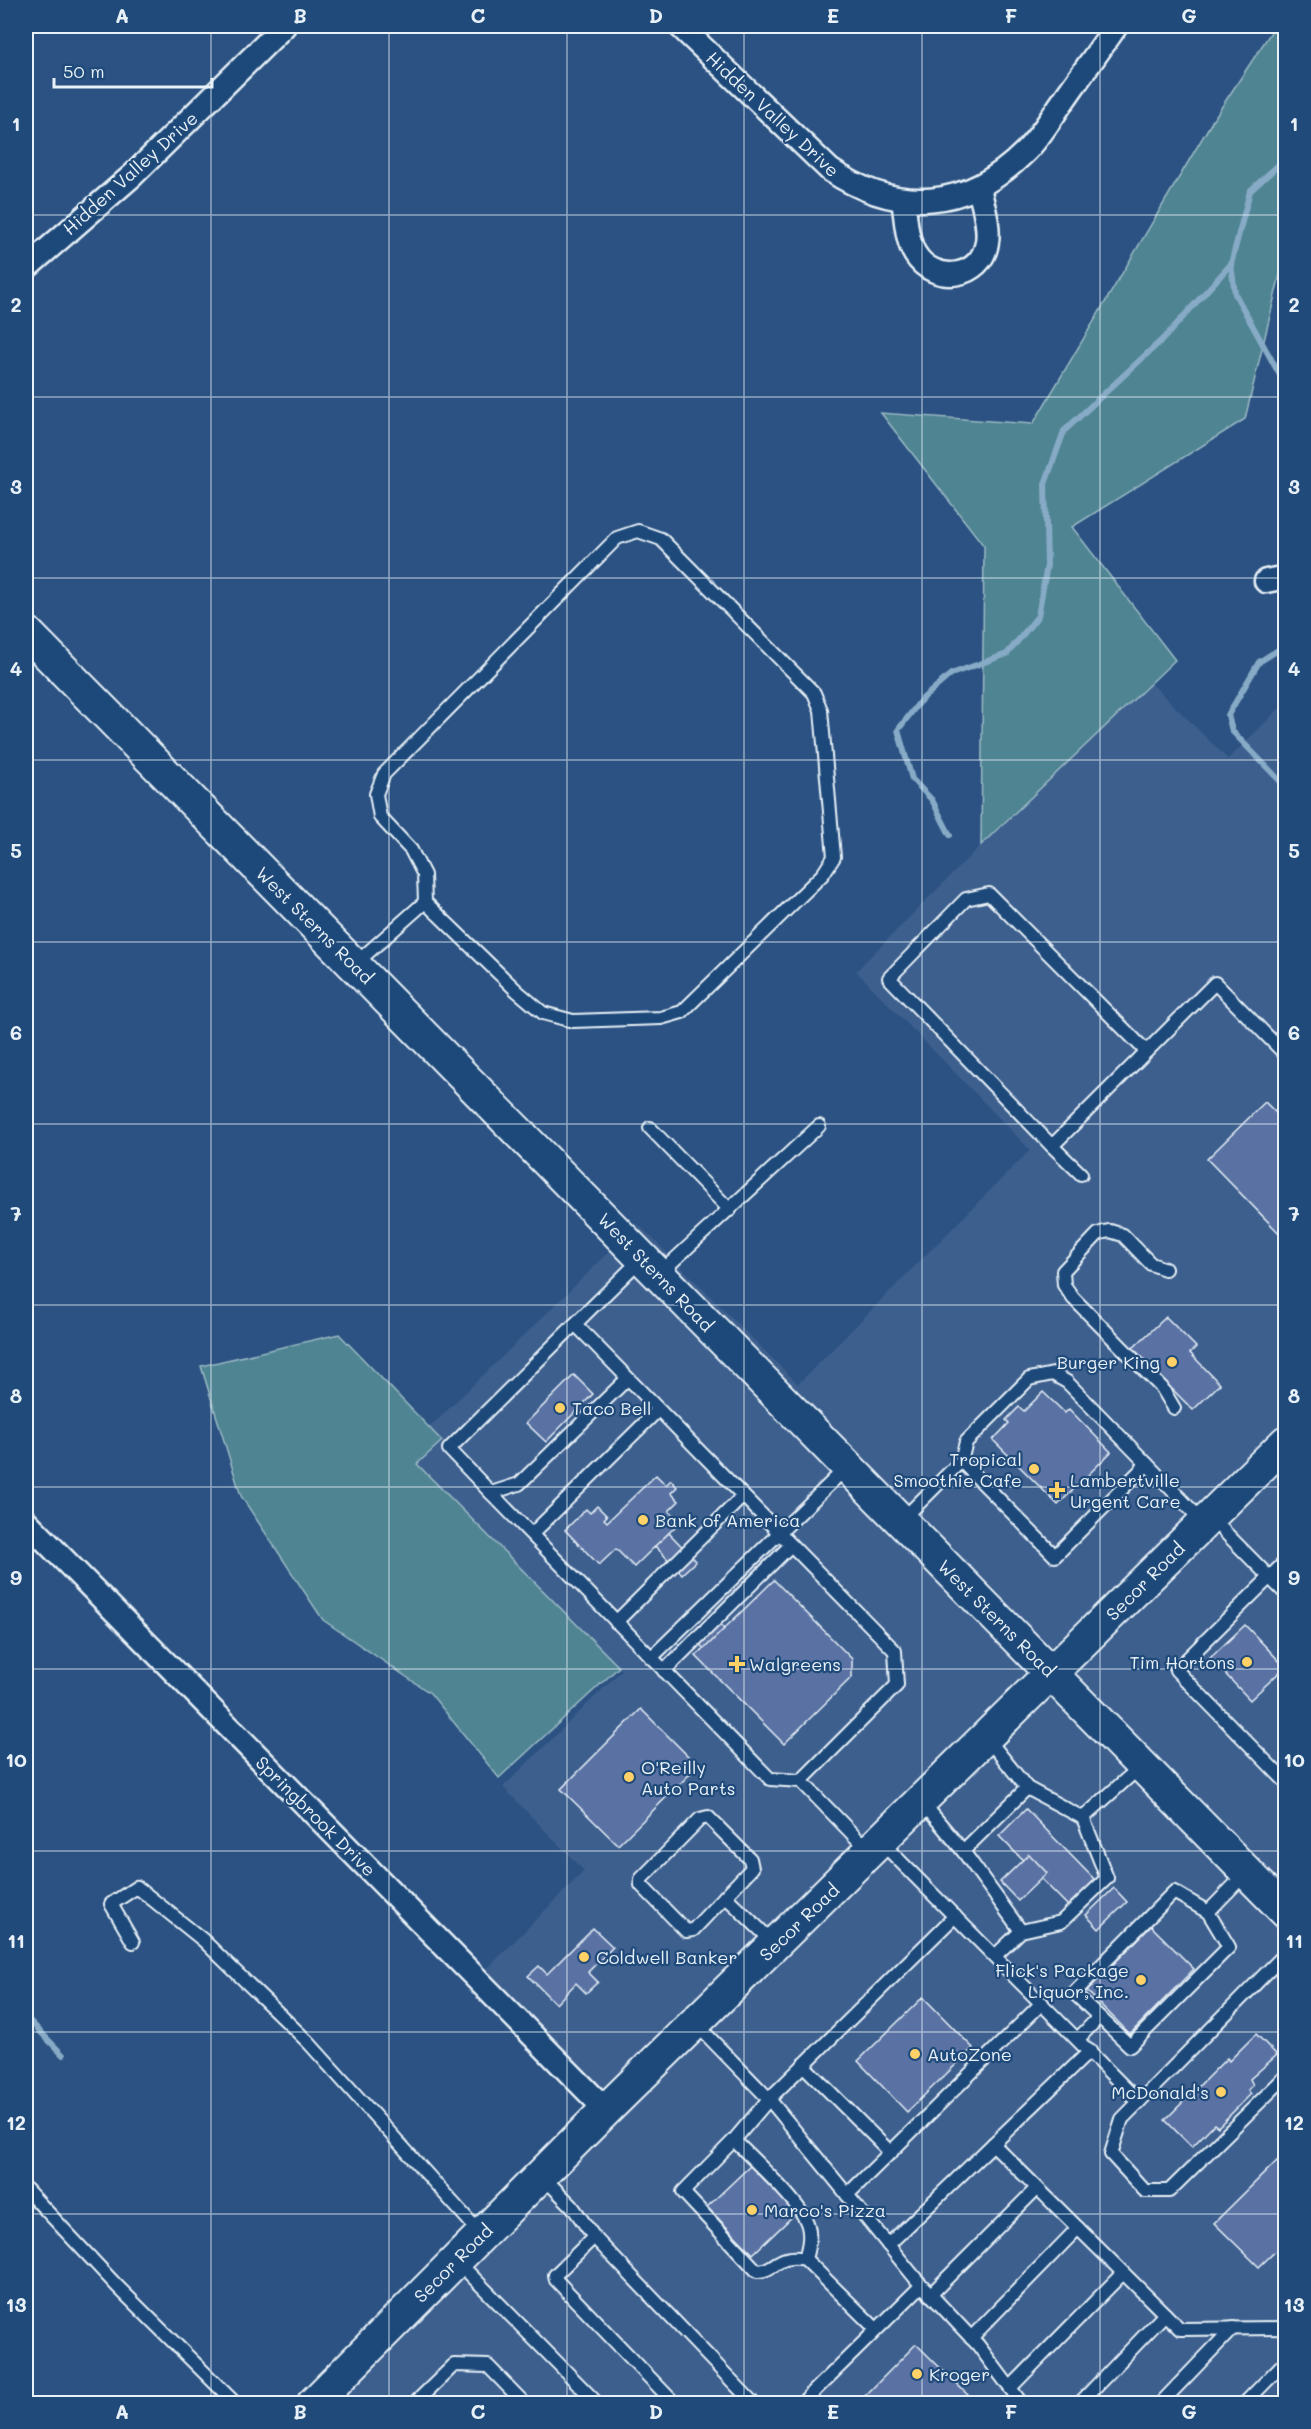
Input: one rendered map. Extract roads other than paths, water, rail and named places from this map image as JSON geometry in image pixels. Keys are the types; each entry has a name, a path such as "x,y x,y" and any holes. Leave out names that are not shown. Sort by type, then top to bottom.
{"main road":[{"name":"West Sterns Road","path":"26,632 1286,1912"},
{"name":"Secor Road","path":"313,2403 606,2110 1286,1442"}],"street":[{"name":"Hidden Valley Drive","path":"26,268 133,175 284,26"},
{"name":"Hidden Valley Drive","path":"680,26 830,170 866,190 903,200 927,201 944,199 979,187 1009,166 1031,145 1116,26"},
{"path":"903,200 914,254 929,269 950,275 971,267 985,251 988,230 979,187"},
{"name":"Springbrook Drive","path":"26,1521 606,2110"}],"lane":[{"path":"638,531 661,539 814,693 821,710 834,857 823,874 682,1012 661,1018 573,1021 543,1013 516,991 425,902 424,875 411,850 380,817 376,795 384,774 617,538 638,531"},
{"path":"1081,1174 889,978 966,899 989,894 1146,1051"},
{"path":"354,965 425,902"},
{"path":"1052,1146 1215,983 1286,1055"},
{"path":"819,1126 729,1210 575,1324 449,1449 770,1779 801,1781 955,1916 1139,2102"},
{"path":"650,1128 729,1210"},
{"path":"1165,1269 1151,1264 1123,1235 1110,1231 1098,1234 1063,1271 1063,1278 1064,1285 1073,1298 1162,1388 1174,1408"},
{"path":"575,1324 895,1651 897,1685 801,1781"},
{"path":"901,1521 961,1461 966,1442 1029,1379 1039,1375 1053,1374 1067,1382 1147,1464 1286,1594"},
{"path":"491,1493 519,1484 627,1379"},
{"path":"531,1534 658,1410"},
{"path":"961,1461 1055,1556 1147,1464"},
{"path":"651,1658 847,1467"},
{"path":"616,1622 742,1496"},
{"path":"664,1671 791,1545"},
{"path":"1286,1561 1176,1670 1286,1782"},
{"path":"987,1738 1027,1788 1083,1818 1107,1878 1061,1922 1021,1930 995,1956"},
{"path":"1083,1818 1142,1765"},
{"path":"963,1851 1027,1788"},
{"path":"921,1802 963,1851 1021,1930"},
{"path":"708,1817 750,1859 752,1868 725,1896 693,1930 686,1931 641,1885 641,1879 700,1818 708,1817"},
{"path":"1208,1912 1247,1872"},
{"path":"133,1942 111,1904 137,1887 203,1941 309,2043 481,2235"},
{"path":"1174,1892 1208,1912 1228,1947 1130,2046 1099,2017 1074,1993 1174,1892"},
{"path":"725,1896 775,1945"},
{"path":"876,2330 805,2259 786,2258 765,2270 757,2271 683,2192 734,2140 769,2099 955,1916"},
{"path":"1286,1953 1122,2119 1111,2154 1145,2191 1170,2191 1286,2076"},
{"path":"847,2195 1042,2003"},
{"path":"1078,2039 1099,2017"},
{"path":"695,2023 769,2099 921,2286 971,2338 1022,2403"},
{"path":"888,2245 1090,2051"},
{"path":"803,2065 891,2153"},
{"path":"734,2140 792,2200 804,2217 808,2225 809,2237 805,2259"},
{"path":"993,2144 1180,2329 1286,2328"},
{"path":"542,2175 572,2206 594,2237 754,2403"},
{"path":"930,2295 1037,2188"},
{"path":"26,2189 117,2286 236,2403"},
{"path":"971,2338 1078,2228"},
{"path":"594,2237 555,2274 556,2280 675,2403"},
{"path":"456,2260 598,2403"},
{"path":"1010,2388 1123,2273"},
{"path":"801,2403 921,2286"},
{"path":"1079,2403 1165,2314"},
{"path":"1160,2403 1233,2328"},
{"path":"1244,2403 1286,2361"},
{"path":"414,2403 454,2365 488,2366 525,2403"}],"waterway":[{"path":"1286,158 1250,191 1231,264 1235,294 1286,386"},
{"path":"950,835 932,800 912,779 898,730 921,700 951,674 1007,654 1038,616 1047,565 1045,484 1064,431 1165,337 1231,264"},
{"path":"1286,645 1259,662 1228,715 1232,731 1286,787"},
{"path":"26,2017 63,2055"}],"place":[{"name":"Burger King","path":"1172,1362"},
{"name":"Taco Bell","path":"560,1408"},
{"name":"Tropical Smoothie Cafe","path":"1034,1469"},
{"name":"Lambertville Urgent Care","path":"1057,1490"},
{"name":"Bank of America","path":"643,1520"},
{"name":"Tim Hortons","path":"1247,1662"},
{"name":"Walgreens","path":"737,1664"},
{"name":"O'Reilly Auto Parts","path":"629,1777"},
{"name":"Coldwell Banker","path":"584,1957"},
{"name":"Flick's Package Liquor, Inc.","path":"1141,1980"},
{"name":"AutoZone","path":"915,2054"},
{"name":"McDonald's","path":"1221,2092"},
{"name":"Marco's Pizza","path":"752,2210"},
{"name":"Kroger","path":"917,2374"}]}
